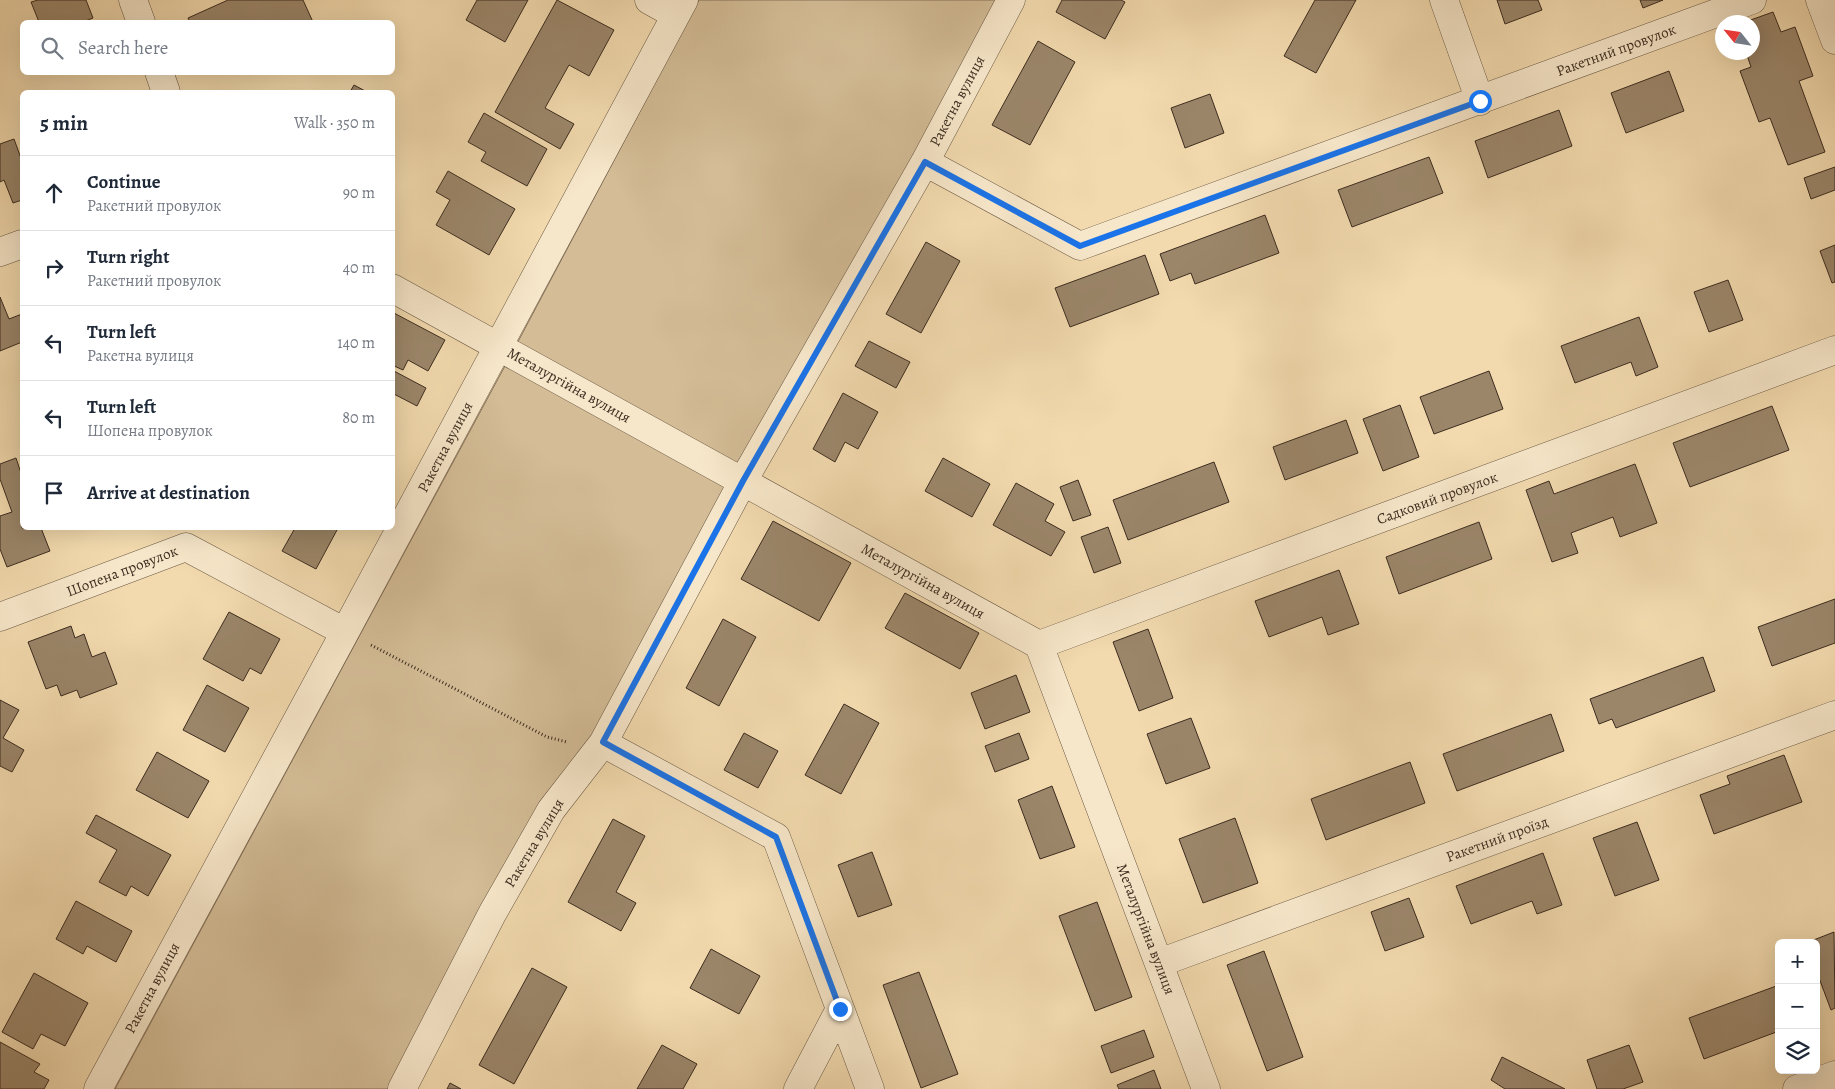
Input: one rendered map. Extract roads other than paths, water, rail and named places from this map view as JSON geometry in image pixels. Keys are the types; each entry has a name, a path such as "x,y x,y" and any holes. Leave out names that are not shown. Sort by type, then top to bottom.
{"street":[{"path":"133,0 140,20"},
{"name":"Ракетна вулиця","path":"98,1089 346,632 680,7 649,0"},
{"name":"Ракетна вулиця","path":"402,1089 492,914 551,810 603,742 743,481 925,162 1011,0"},
{"path":"1444,0 1480,101"},
{"name":"Ракетний провулок","path":"925,162 1080,246 1752,0"},
{"path":"1820,0 1835,40"},
{"path":"160,75 165,90"},
{"path":"0,252 20,245"},
{"name":"Металургійна вулиця","path":"395,290 1039,645 1206,1089"},
{"name":"Садковий провулок","path":"1039,645 1835,350"},
{"name":"Шопена провулок","path":"0,617 186,547 346,632"},
{"name":"Ракетний проїзд","path":"1159,963 1835,715"},
{"path":"603,742 776,837 870,1089"},
{"path":"798,1089 840,1009"},
{"path":"1797,1089 1835,1075"}]}
